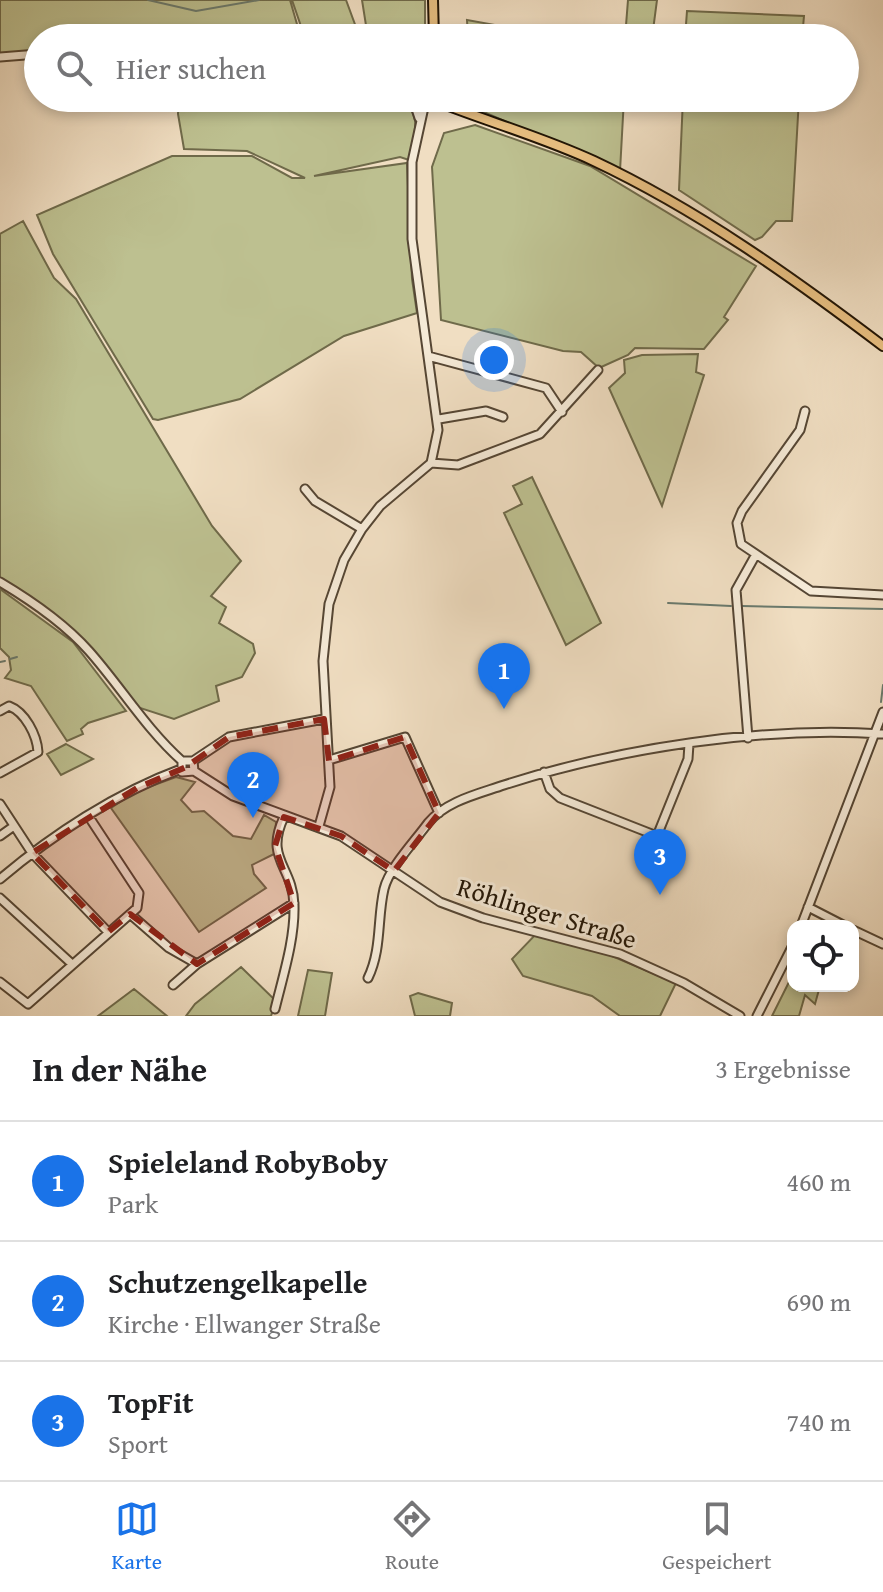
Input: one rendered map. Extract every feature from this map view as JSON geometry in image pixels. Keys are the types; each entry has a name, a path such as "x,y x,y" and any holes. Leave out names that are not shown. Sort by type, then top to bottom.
{"main road":[{"path":"433,0 434,24"},
{"path":"469,112 560,146 666,199 764,260 883,346"}],"street":[{"path":"0,57 24,55"},
{"path":"418,112 419,129"},
{"path":"319,826 330,787 323,661 329,604 344,560 362,529 380,506 431,463 439,419 421,318 412,209 412,162 424,112"},
{"path":"428,356 546,388 562,412"},
{"path":"431,463 458,465 500,452 540,434 598,370"},
{"path":"439,419 486,411 503,417"},
{"path":"805,411 800,430 739,516 737,532 741,544 811,591 883,595"},
{"path":"305,489 315,501 362,529"},
{"path":"748,738 736,590 755,556"},
{"path":"0,582 38,606 79,641 181,765 185,774 194,771 193,761"},
{"path":"0,711 9,706 19,710 37,741 38,752 0,773"},
{"path":"803,920 879,734 883,712"},
{"path":"0,879 32,853 89,817 137,788 193,761 229,737 324,719"},
{"path":"368,978 376,960 385,886 439,813 477,794 544,772 644,749 824,733 879,734"},
{"path":"329,760 405,737 439,813"},
{"path":"544,772 550,789 560,798 657,836 688,759 689,744"},
{"name":"Röhlinger Straße","path":"194,771 233,796 347,839 432,898 462,911 593,945 638,961 740,1016"},
{"path":"0,804 32,853 108,932"},
{"path":"0,982 28,1004 141,901 139,893 89,817"},
{"path":"275,1009 294,903 292,887 275,846 284,817"},
{"path":"0,836 14,826"},
{"path":"0,898 72,964"},
{"path":"173,985 197,964 294,903"},
{"path":"808,907 833,920"},
{"path":"130,914 169,948 197,964"},
{"path":"859,933 883,944"},
{"path":"757,1016 787,957"},
{"path":"765,1002 765,1016"}],"highlighted area":[{"path":"324,719 329,761 405,737 439,813 394,871 341,836 284,817 275,846 294,903 197,964 130,914 108,932 32,853 137,788 186,767 229,737"}],"green space":[{"path":"0,0 290,0 297,24 24,24 24,52 0,54"},
{"path":"292,0 346,0 355,24 300,24"},
{"path":"362,0 425,0 425,24 366,24"},
{"path":"628,0 657,0 654,24 626,24"},
{"path":"687,11 804,16 803,24 686,24"},
{"path":"467,20 489,24 467,24"},
{"path":"412,112 415,133 409,160 400,157 314,176 407,163 412,279 417,313 344,336 240,399 153,419 53,254 37,215 172,156 252,156 292,178 305,178 247,151 184,149 178,114"},
{"path":"484,112 623,112 620,171"},
{"path":"682,112 798,112 792,221 776,221 762,237 755,240 679,190"},
{"path":"475,125 590,166 756,266 724,317 728,320 704,349 635,348 628,355 599,368 581,352 563,351 441,320 432,167 444,133"},
{"path":"23,221 54,278 76,299 212,526 241,561 211,596 226,607 219,623 253,644 255,653 242,677 216,686 219,701 174,719 137,707 87,644 49,612 0,579 0,234"},
{"path":"698,354 696,372 704,375 662,506 609,388 625,373 624,360 642,355"},
{"path":"532,477 601,623 566,645 504,513 522,504 513,486"},
{"path":"0,589 73,642 126,711 88,723 81,729 83,734 67,741 31,686 5,678 11,670 9,657 0,648"},
{"path":"66,744 93,759 61,775 47,754"},
{"path":"176,777 195,782 181,800 192,812 204,811 233,836 251,839 264,815 276,822 274,854 252,865 254,874 266,888 199,932 111,808 135,792"},
{"path":"536,934 600,951 676,983 660,1016 620,1016 592,996 523,976 512,959"},
{"path":"241,967 276,1001 271,1016 186,1016 195,1004"},
{"path":"308,970 332,973 325,1016 298,1016"},
{"path":"787,986 787,992 818,992 815,1004 805,995 799,1016 772,1016"},
{"path":"134,989 167,1016 98,1016"},
{"path":"418,993 452,1003 450,1016 415,1016 410,996"}],"waterway":[{"path":"148,0 196,11 259,0"},
{"path":"668,603 731,606"},
{"path":"742,606 883,609"},
{"path":"10,659 17,657"},
{"path":"0,662 5,661"},
{"path":"881,702 883,685"}],"place":[{"name":"Spieleland RobyBoby","path":"504,709"},
{"name":"Schutzengelkapelle","path":"253,818"},
{"name":"TopFit","path":"660,895"}]}
